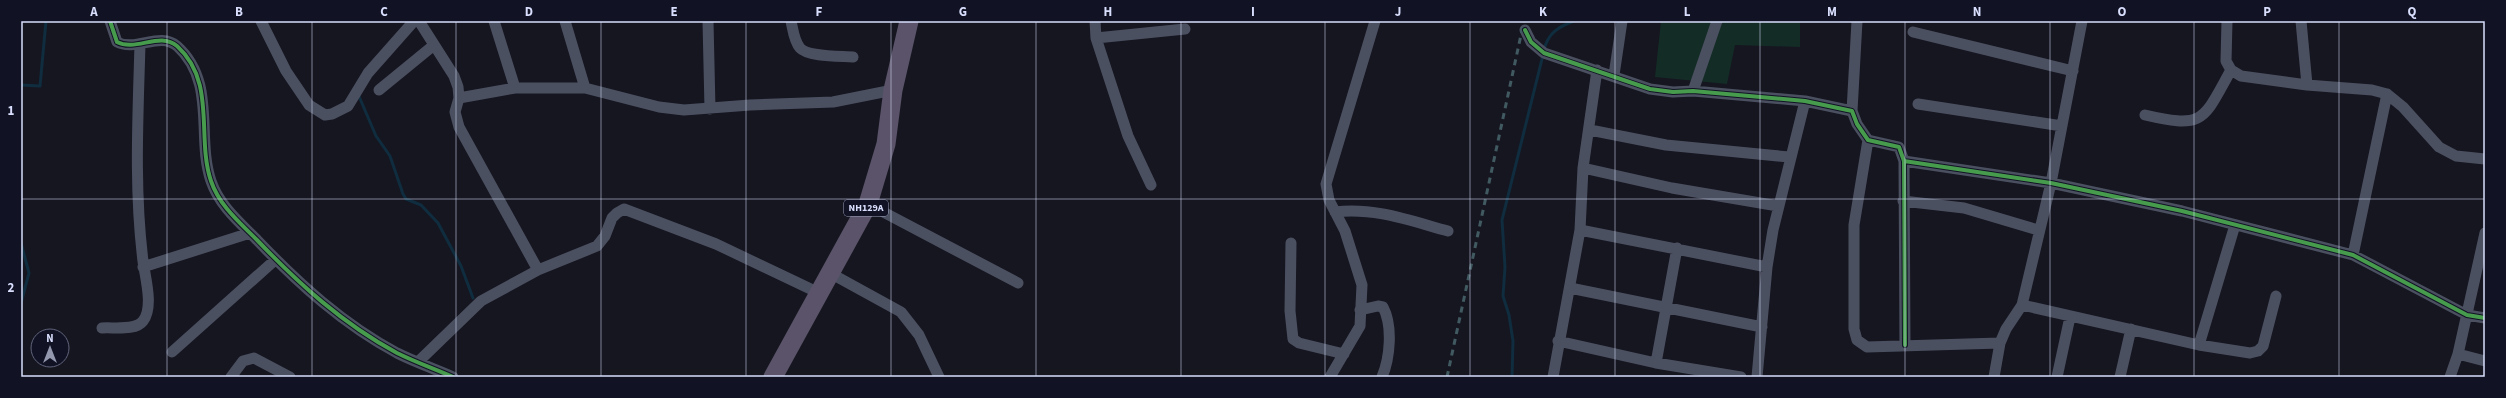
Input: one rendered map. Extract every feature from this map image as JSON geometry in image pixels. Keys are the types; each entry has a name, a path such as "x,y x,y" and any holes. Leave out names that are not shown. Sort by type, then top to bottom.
{"highway":[{"name":"NH129A","path":"773,377 868,204 886,144 893,90 909,21"}],"street":[{"path":"110,21 117,42 130,46 166,41 176,45 190,62 204,98 207,159 211,180 217,195 275,260 324,305 351,324 398,353 453,377"},
{"path":"261,21 286,71 309,105 324,115 332,114 348,106 368,73 414,21"},
{"path":"419,21 454,76 459,98 455,112 459,127 538,270"},
{"path":"494,21 514,88"},
{"path":"564,21 586,88"},
{"path":"708,21 710,109"},
{"path":"791,21 796,41 801,49 808,54 853,57"},
{"path":"1095,21 1096,38 1128,136 1151,185"},
{"path":"1330,377 1360,326 1362,285 1344,231 1329,200 1326,184 1375,21"},
{"path":"1614,75 1622,21"},
{"path":"1693,92 1717,21"},
{"path":"1857,21 1852,111 1857,124 1868,140 1899,147 1904,161 1903,201 1905,345"},
{"path":"1994,377 2000,344 2006,329 2022,306 2038,230 2051,183 2082,21"},
{"path":"2227,21 2226,61 2231,70 2241,76 2307,85 2372,90 2387,94 2403,107 2439,147 2456,156 2485,159"},
{"path":"2301,21 2307,85"},
{"path":"1096,38 1185,29"},
{"path":"1525,30 1531,42 1544,53 1614,75 1650,89 1673,92 1693,92 1805,101 1852,111"},
{"path":"1913,32 2072,71"},
{"path":"102,328 134,326 143,322 148,304 144,267 138,148 140,44"},
{"path":"379,90 434,45"},
{"path":"1553,377 1558,341 1570,288 1580,230 1583,168 1590,130 1597,70"},
{"path":"2145,115 2181,122 2191,121 2202,117 2209,111 2231,70"},
{"path":"459,98 514,88 586,88 672,109 710,109 750,105 832,102 893,90"},
{"path":"2353,255 2387,94"},
{"path":"1757,377 1767,267 1778,206 1805,101"},
{"path":"1918,104 2062,126"},
{"path":"1590,130 1666,145 1790,157"},
{"path":"1868,140 1854,226 1854,329 1857,340 1867,347 2000,344"},
{"path":"1904,161 2051,183 2235,225 2353,255 2467,315 2485,318"},
{"path":"1583,168 1672,188 1778,206"},
{"path":"1903,201 1964,208 2038,230"},
{"path":"868,204 1018,282"},
{"path":"419,361 481,301 538,270 597,246 605,236 612,218 624,209 716,244 819,293"},
{"path":"1335,212 1352,210 1369,211 1448,231"},
{"path":"2199,345 2235,225"},
{"path":"1580,230 1767,267"},
{"path":"144,267 250,233"},
{"path":"2450,377 2458,354 2482,261 2485,233"},
{"path":"1292,243 1290,310 1293,339 1299,343 1344,354"},
{"path":"1656,363 1664,307 1677,248"},
{"path":"172,352 275,260"},
{"path":"830,273 901,312 919,335 939,377"},
{"path":"1570,288 1762,328"},
{"path":"2022,306 2199,345 2250,353 2258,351 2262,346 2276,296"},
{"path":"1360,310 1378,306 1383,307 1386,314 1388,344 1386,366 1382,377"},
{"path":"2057,377 2070,317"},
{"path":"2120,377 2131,329"},
{"path":"1558,341 1656,363 1741,377"},
{"path":"2458,354 2485,361"},
{"path":"231,377 243,361 254,358 290,377"}],"green space":[{"path":"1661,21 1800,21 1800,47 1735,45 1727,84 1655,77"}],"waterway":[{"path":"21,85 40,86 46,21"},
{"path":"1544,50 1548,39 1554,31 1574,21"},
{"path":"1512,377 1513,341 1509,315 1503,296 1505,267 1502,220 1543,55"},
{"path":"358,94 376,136 390,156 403,194 406,199 421,205 438,223 461,266 473,298"},
{"path":"21,243 29,273 21,303"}],"railway":[{"path":"1447,377 1524,21"}],"cycle path":[{"path":"110,21 117,42 132,45 163,40 177,46 189,60 197,76 201,93 207,164 211,181 219,198 237,220 289,272 340,316 377,342 397,353 453,377"},
{"path":"1525,30 1531,42 1544,53 1650,89 1673,92 1693,91 1805,101 1852,111 1857,124 1868,140 1899,147 1904,161 1905,345"},
{"path":"1904,161 2051,183 2182,211 2353,255 2467,315 2485,318"}]}
